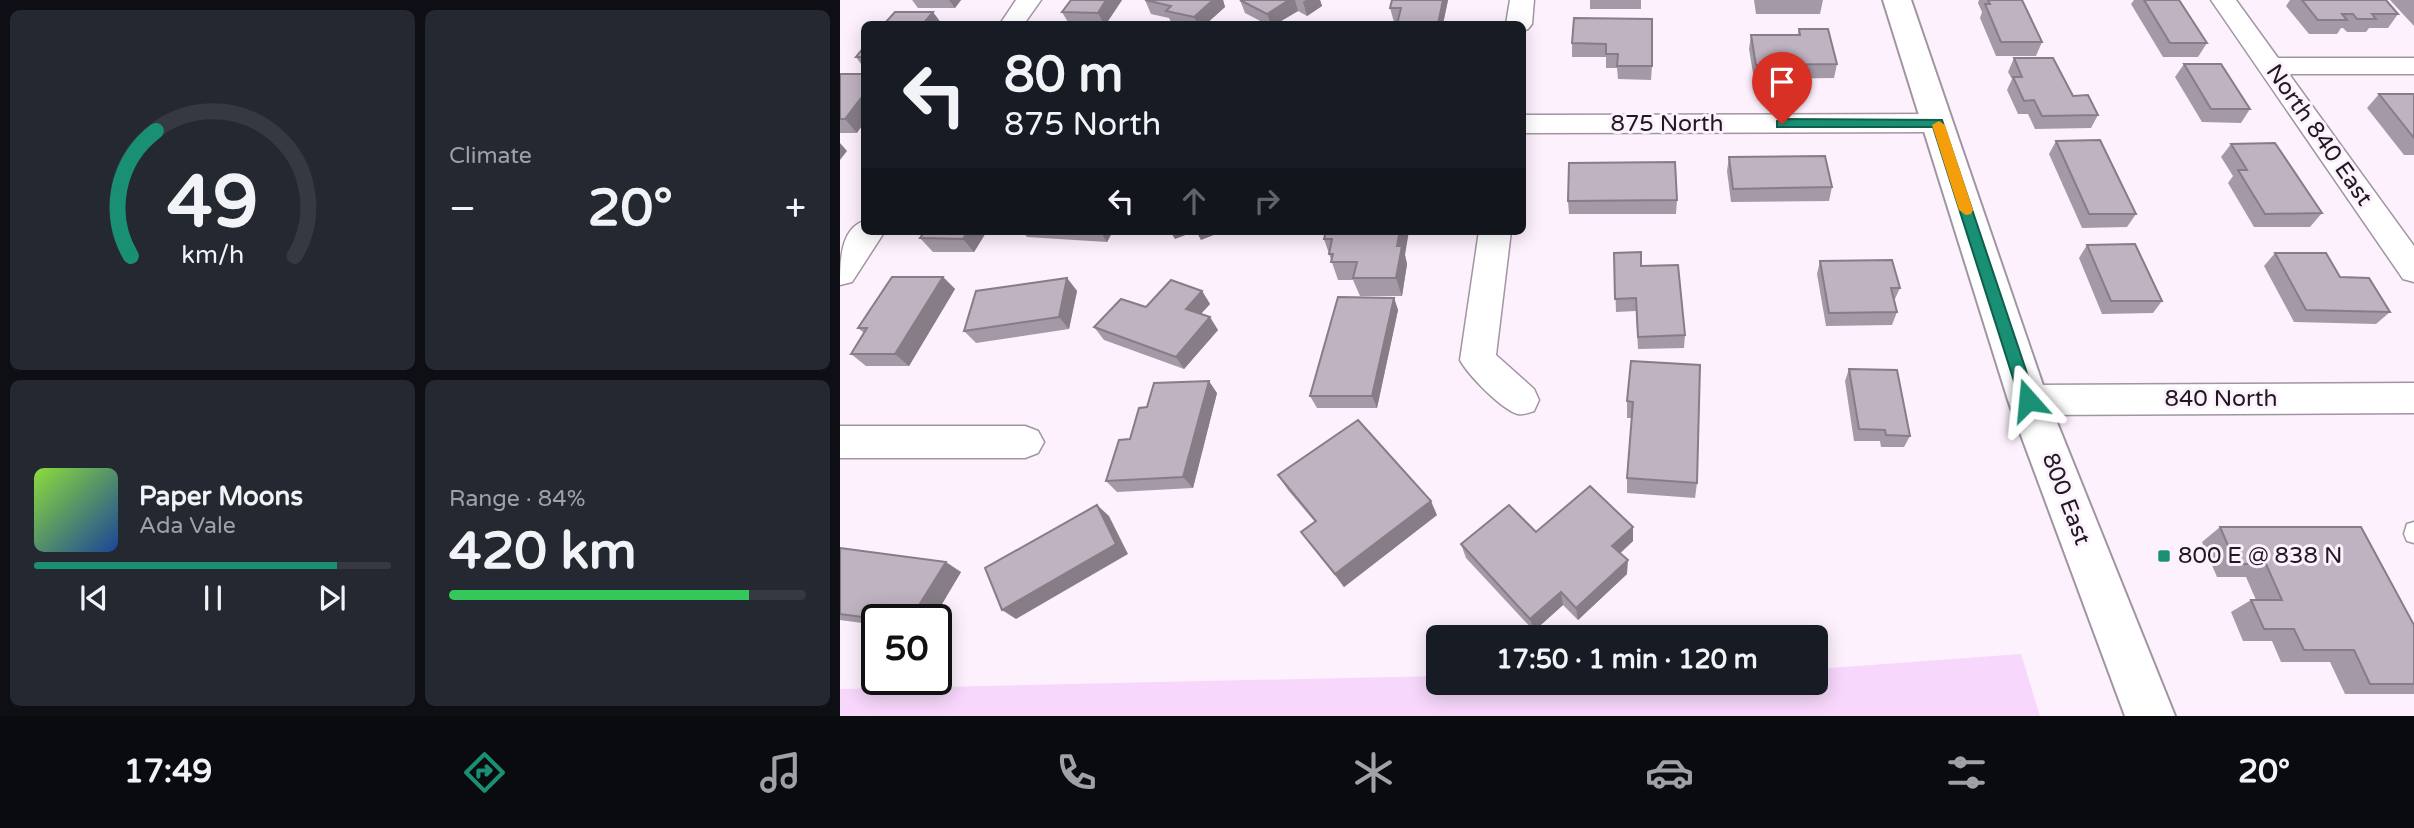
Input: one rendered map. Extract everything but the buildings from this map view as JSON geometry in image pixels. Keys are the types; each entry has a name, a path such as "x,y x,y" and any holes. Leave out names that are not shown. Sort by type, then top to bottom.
{"main road":[{"name":"800 East","path":"1897,0 2028,400 2150,716"}],"street":[{"path":"1014,21 1028,0"},
{"path":"1519,21 1522,0"},
{"name":"North 840 East","path":"2224,0 2414,270"},
{"path":"2270,66 2414,66"},
{"name":"875 North","path":"1526,124 1938,123"},
{"path":"840,273 866,235"},
{"path":"1494,235 1478,360 1521,400"},
{"name":"840 North","path":"2028,400 2414,398"},
{"path":"840,442 1025,442"}],"shaded area":[{"path":"2021,654 2040,716 840,716 840,689 861,689 861,695 952,695 952,687 1426,676 1426,695 1828,695 1828,668"}],"slow traffic":[{"path":"1939,125 1966,210"}],"place":[{"name":"800 E @ 838 N","path":"2164,556"}],"route":[{"path":"1782,124 1938,123 2028,400"}]}
